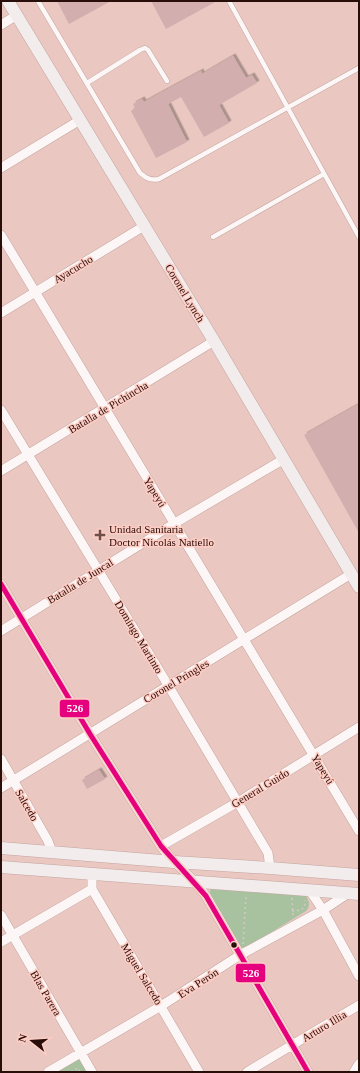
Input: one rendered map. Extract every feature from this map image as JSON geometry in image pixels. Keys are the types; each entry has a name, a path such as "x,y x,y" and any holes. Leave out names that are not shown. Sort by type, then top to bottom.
{"main road":[{"name":"Coronel Lynch","path":"8,1 214,341 359,587"},
{"path":"1,848 359,875"},
{"path":"1,868 195,881 353,894"}],"street":[{"path":"1,25 17,15"},
{"path":"1,168 80,120"},
{"name":"Ayacucho","path":"1,312 144,226"},
{"name":"Yapeyú","path":"1,236 359,831"},
{"name":"Batalla de Pichincha","path":"1,471 214,341"},
{"name":"Domingo Martinto","path":"1,410 268,852 270,868"},
{"name":"Batalla de Juncal","path":"1,630 175,523 284,459"},
{"name":"Coronel Pringles","path":"1,788 351,574"},
{"path":"1,584 90,734 161,846 174,862 195,881 206,896 308,1072"},
{"name":"General Guido","path":"161,846 238,802 359,727"},
{"name":"Salcedo","path":"1,759 48,841 52,852"},
{"path":"1,942 92,889 92,874"},
{"name":"Miguel Salcedo","path":"92,889 199,1072"},
{"path":"310,891 323,910 359,976"},
{"name":"Eva Perón","path":"48,1072 161,1006 240,955 353,894"},
{"name":"Blas Parera","path":"1,915 92,1072"},
{"name":"Arturo Illia","path":"247,1072 359,1005"},
{"path":"354,1072 359,1064"}],"lane":[{"path":"38,1 140,173 145,177 155,180 359,68"},
{"path":"229,1 359,237"},
{"path":"87,83 145,48 148,50 167,82"},
{"path":"213,237 324,174"}],"path":[{"path":"240,955 244,935 246,894"},
{"path":"292,896 293,918"},
{"path":"71,1072 78,1068 80,1072"}],"green space":[{"path":"211,889 305,895 309,905 306,911 245,948 240,947 209,894"},
{"path":"81,1052 92,1072 48,1072"}],"building":[{"path":"57,1 111,1 69,24"},
{"path":"151,1 217,1 166,29"},
{"path":"233,56 246,78 252,75 257,83 219,105 229,123 204,137 181,97 168,104 187,142 156,158 131,111 135,108 133,104 142,99 144,102 201,71 202,74"},
{"path":"359,404 359,533 304,435"},
{"path":"99,770 105,779 87,789 82,780"}],"transit line":[{"name":"526","path":"1,584 90,734 161,846 206,896 308,1072"}],"place":[{"name":"Unidad Sanitaria Doctor Nicolás Natiello","path":"100,535"}]}
